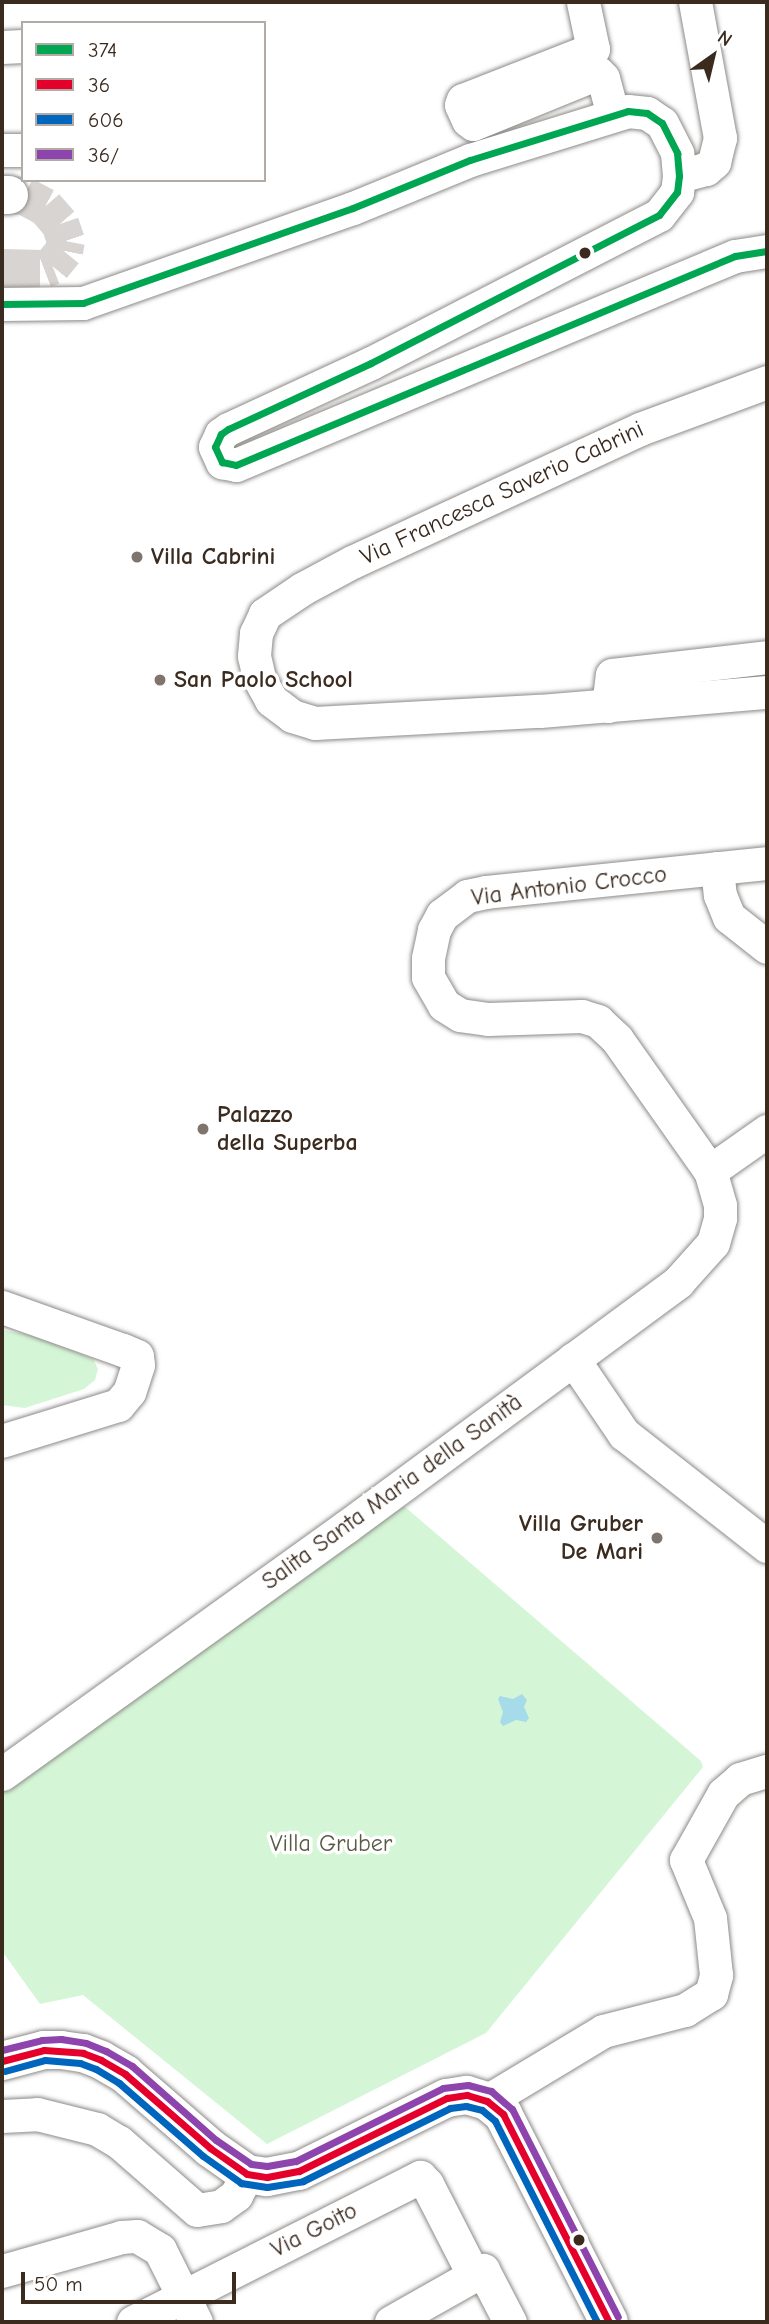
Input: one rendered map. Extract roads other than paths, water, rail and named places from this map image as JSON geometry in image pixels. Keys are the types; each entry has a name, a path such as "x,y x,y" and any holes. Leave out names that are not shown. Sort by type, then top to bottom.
{"street":[{"path":"583,2 593,49 463,100 461,105 467,120 473,124 598,73 603,78 613,115"},
{"path":"679,176 706,169 713,162 720,138 695,2"},
{"path":"2,47 21,46"},
{"path":"2,304 83,303 353,208 470,160 613,115 636,110 656,117 662,123 674,145 679,176 677,192 659,215 371,363 228,429 217,440 217,456 222,463 229,465 245,463 735,256 767,251"},
{"path":"2,150 21,150"},
{"name":"Via Francesca Saverio Cabrini","path":"608,706 315,723 282,709 265,690 256,669 256,633 271,608 352,562 640,429 767,382"},
{"path":"767,657 612,675 608,706 767,692"},
{"name":"Via Antonio Crocco","path":"710,1171 617,1039 598,1021 568,1015 488,1018 460,1015 444,1004 432,987 428,958 434,930 442,915 467,897 486,892 767,863"},
{"path":"717,868 720,895 729,917 767,947"},
{"path":"710,1171 767,1131"},
{"name":"Salita Santa Maria della Sanità","path":"2,1774 346,1527 678,1282 713,1243 720,1218 720,1205 710,1171"},
{"path":"2,1307 124,1350 137,1356 138,1365 130,1392 118,1405 2,1441"},
{"path":"573,1359 624,1434 767,1546"},
{"path":"487,2101 603,2031 685,2010 711,1994 716,1975 710,1918 686,1860 719,1800 731,1785 750,1774 767,1771"},
{"path":"2,2061 53,2050 83,2053 101,2060 125,2074 210,2148 247,2174 267,2177 299,2171 447,2098 467,2095 487,2101 503,2114 609,2322"},
{"path":"2,2116 37,2114 97,2129 119,2141 197,2210 221,2206 236,2195 247,2174"},
{"name":"Via Goito","path":"133,2322 190,2309 420,2177 427,2184 474,2276"},
{"path":"2,2271 121,2237 136,2236 160,2250 190,2309"},
{"path":"391,2322 483,2270 510,2322"}],"water":[{"path":"522,1694 527,1700 524,1707 529,1718 526,1722 516,1720 503,1726 500,1722 503,1712 498,1699 500,1696 513,1699"}],"tunnel":[{"path":"2,268 44,269 52,266 64,251 66,241 60,224 45,207 24,196 9,195"}],"place":[{"name":"Villa Cabrini","path":"137,557"},
{"name":"San Paolo School","path":"160,680"},
{"name":"Palazzo della Superba","path":"203,1129"},
{"name":"Villa Gruber De Mari","path":"657,1538"}],"park label":[{"name":"Villa Gruber","path":"331,1844"}]}
